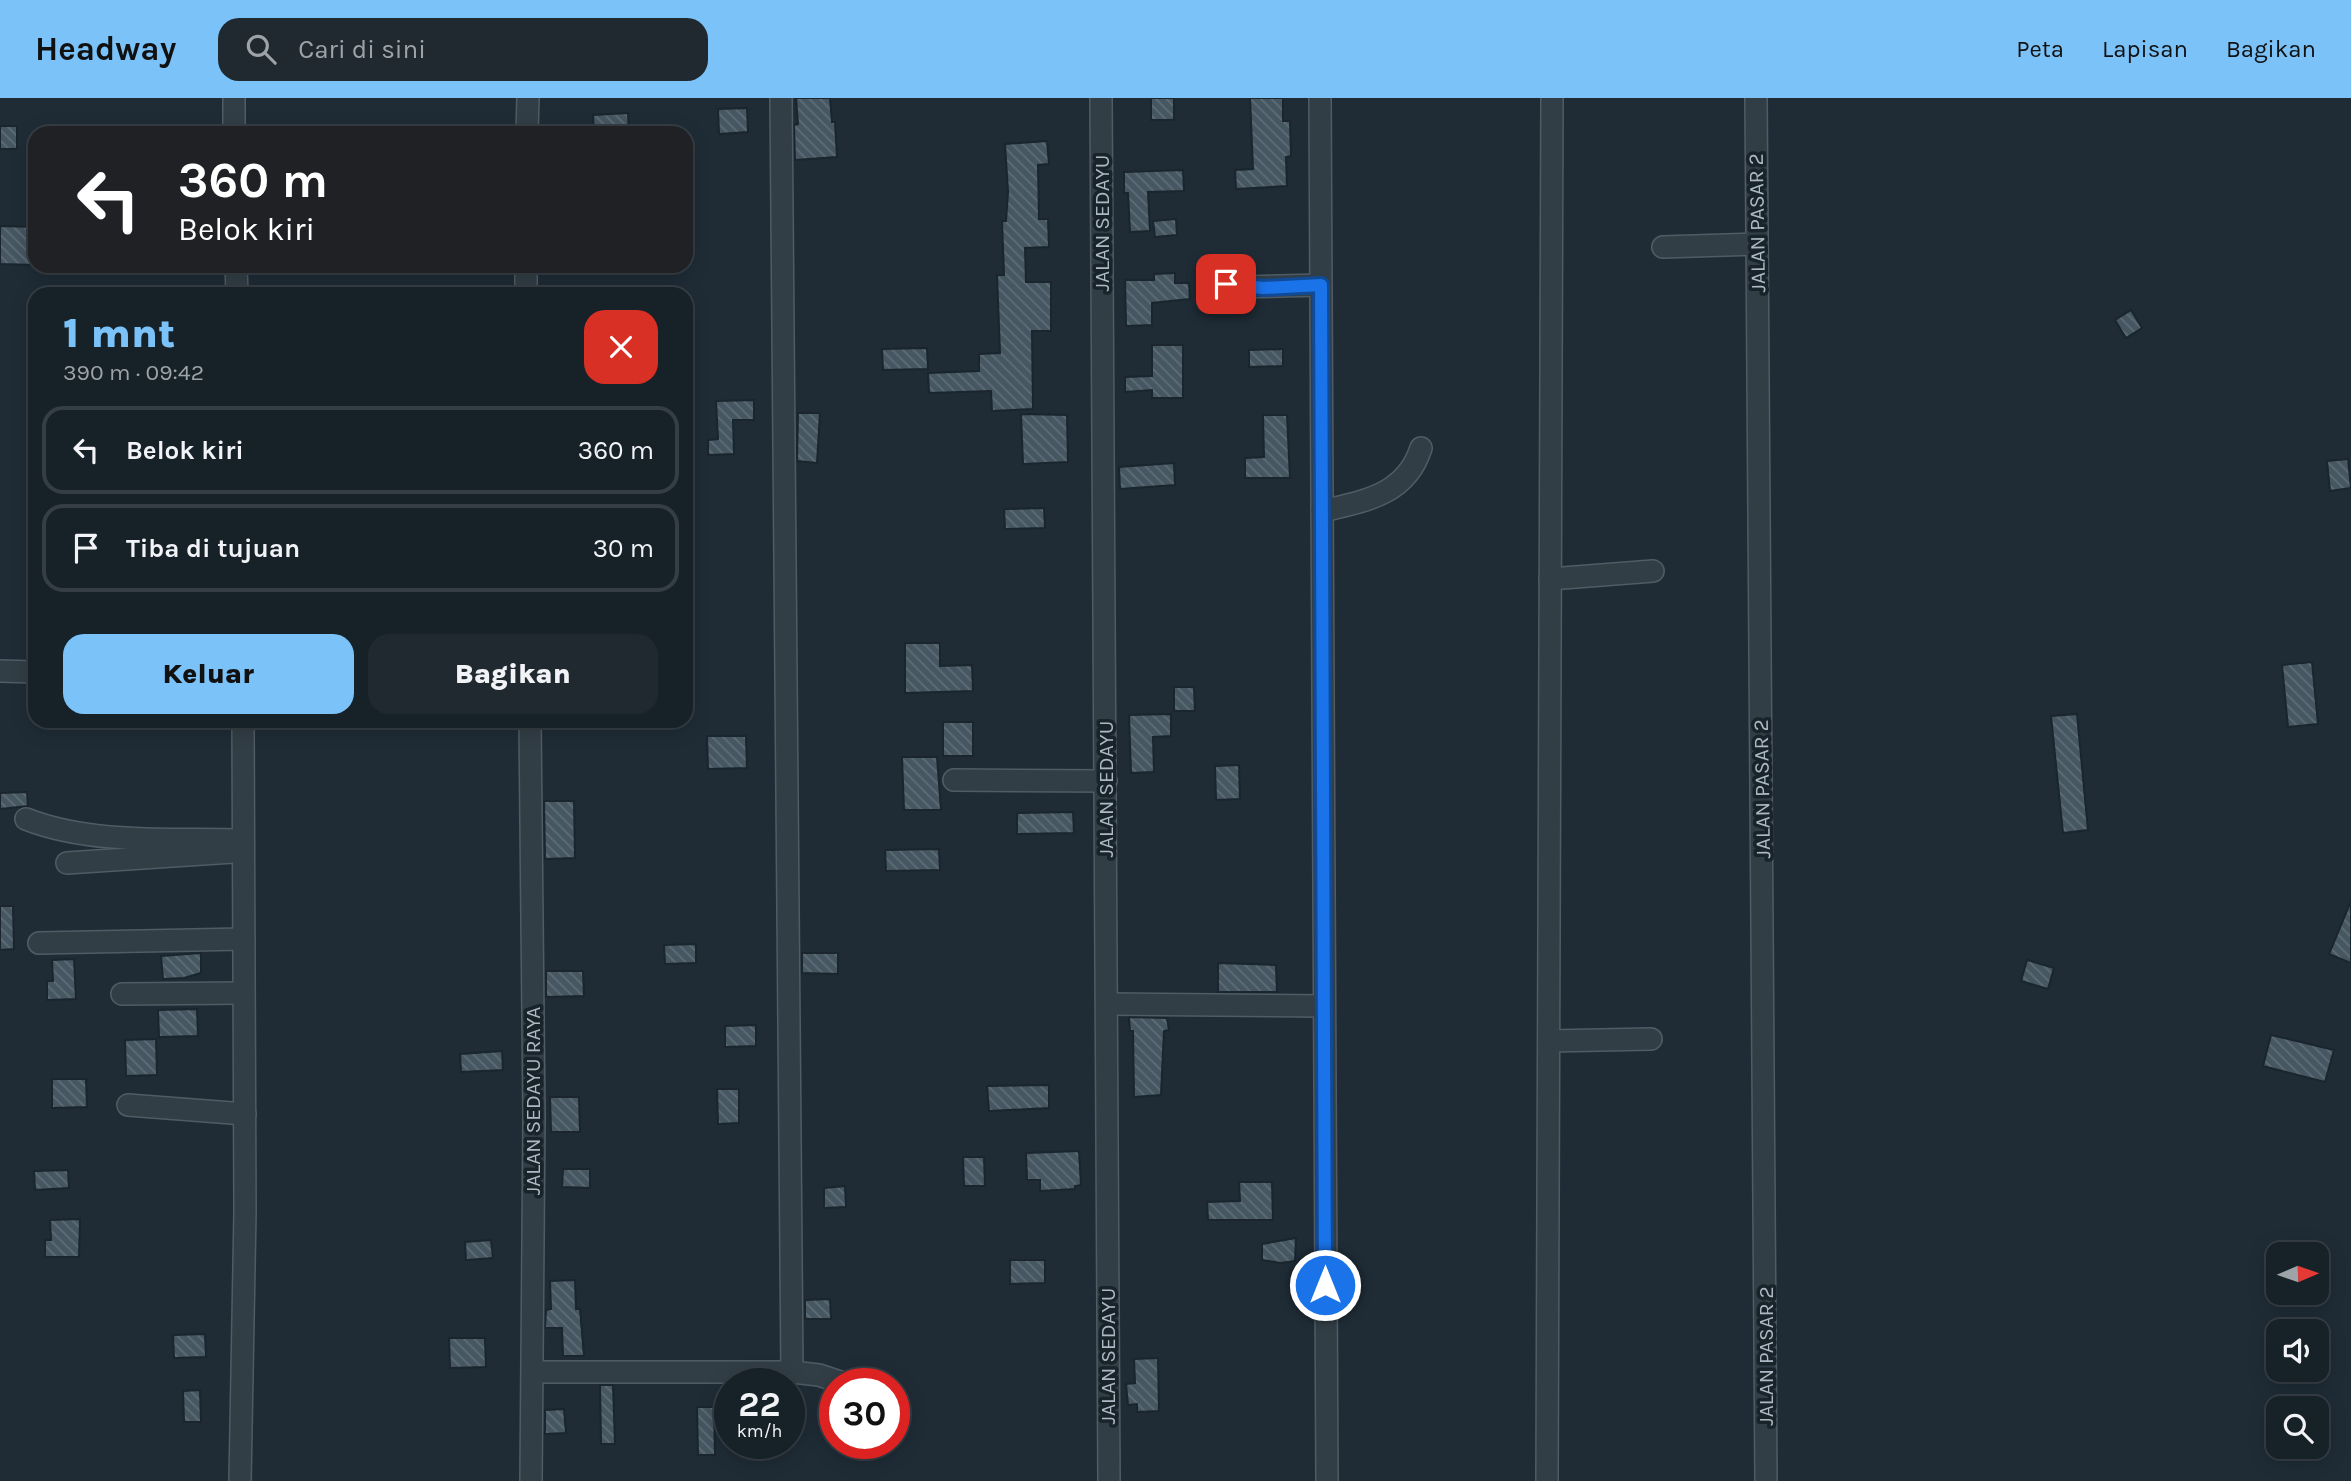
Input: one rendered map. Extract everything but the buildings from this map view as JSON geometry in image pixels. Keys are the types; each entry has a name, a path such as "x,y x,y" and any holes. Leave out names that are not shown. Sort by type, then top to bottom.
{"street":[{"path":"234,98 234,126"},
{"path":"527,126 528,98"},
{"path":"781,98 792,1368"},
{"name":"JALAN SEDAYU","path":"1101,98 1109,1481"},
{"path":"1320,98 1326,1481"},
{"path":"1547,1481 1552,98"},
{"name":"JALAN PASAR 2","path":"1756,98 1766,1481"},
{"path":"1663,247 1758,244"},
{"path":"1216,280 1241,287 1321,285"},
{"path":"1322,511 1363,501 1392,488 1415,468 1421,448"},
{"path":"1550,579 1653,570"},
{"path":"0,671 28,672"},
{"path":"240,1481 245,1114 243,728"},
{"name":"JALAN SEDAYU RAYA","path":"530,728 534,1117 531,1481"},
{"path":"954,780 1106,781"},
{"path":"26,819 44,826 114,837 243,845"},
{"path":"67,863 243,845"},
{"path":"39,943 244,939"},
{"path":"122,994 244,993"},
{"path":"1107,1004 1324,1006"},
{"path":"1549,1041 1651,1039"},
{"path":"128,1105 245,1114"},
{"path":"533,1371 714,1371"}],"route":[{"path":"1226,284 1263,288 1321,285 1325,1285"}]}
